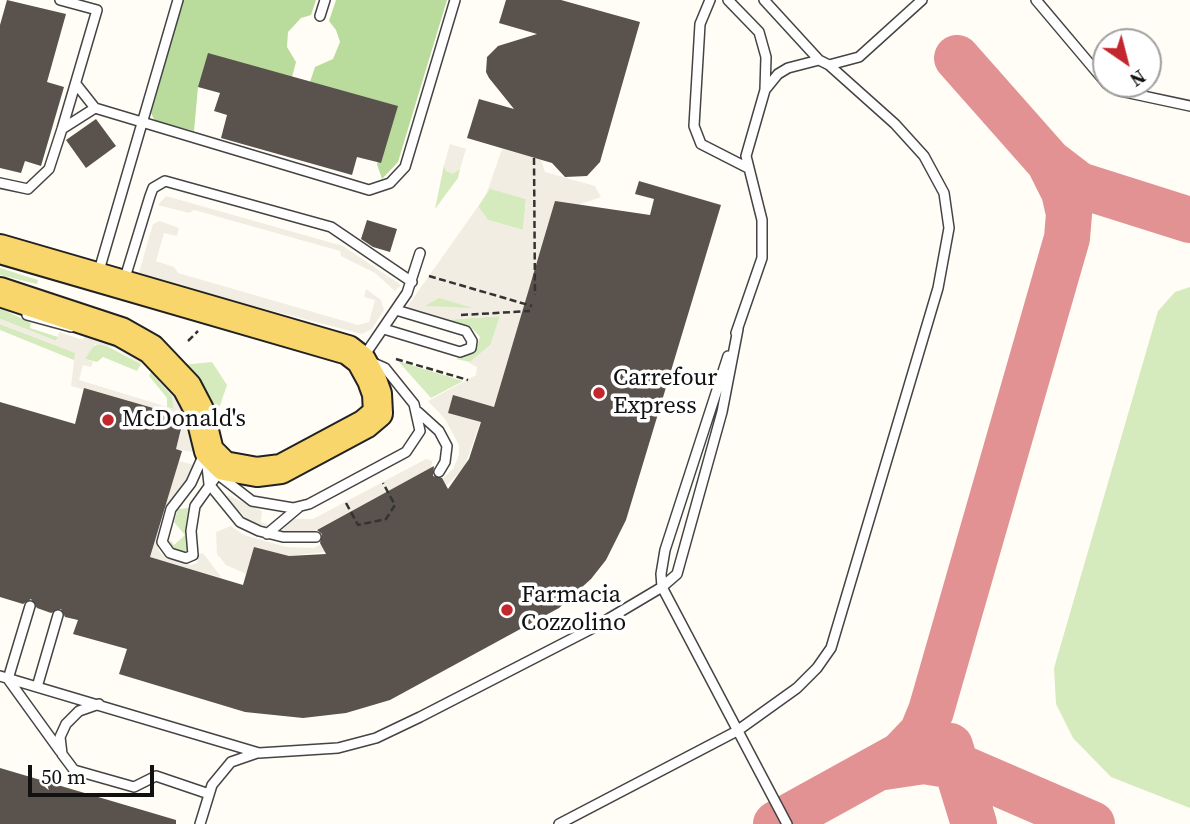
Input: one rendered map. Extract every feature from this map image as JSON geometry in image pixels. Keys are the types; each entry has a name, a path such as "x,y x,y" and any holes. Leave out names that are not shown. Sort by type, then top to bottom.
{"main road":[{"path":"0,249 342,347 361,360 377,394 377,412 373,418 281,469 257,472 212,464 194,399 176,372 137,339 100,325 8,302"}],"lane":[{"path":"0,183 28,189 49,169 97,10 60,0"},
{"path":"110,281 142,122 178,0"},
{"path":"320,16 325,0"},
{"path":"76,84 95,108 369,190 390,183 405,167 455,0"},
{"path":"710,0 701,24 694,126 701,144 746,167"},
{"path":"728,0 760,32 765,44 765,90 748,144 746,167 759,207 763,248 758,273 666,550 661,574 662,587 787,824"},
{"path":"559,824 737,731 797,688 831,648 946,253 949,228 944,193 924,156 895,124 829,65 819,60 764,0"},
{"path":"829,65 859,57 922,0"},
{"path":"1036,0 1092,65"},
{"path":"765,90 788,68 819,60"},
{"path":"1153,98 1190,106"},
{"path":"62,129 95,108"},
{"path":"110,281 153,188 165,181 331,226 412,282"},
{"path":"267,534 299,507 412,446 420,431 418,412 410,396 386,368 361,360 384,329 412,282 420,253"},
{"path":"384,329 460,352 471,348 469,333 396,310"},
{"path":"200,824 209,794 231,762 259,753 338,748 376,738 495,680 662,587 680,567 722,412 738,329"},
{"path":"418,412 439,431 447,446 445,462 439,472"},
{"path":"212,464 193,515 193,555 186,558 170,553 162,541 171,509 191,483 212,464"},
{"path":"212,464 252,501 266,506 299,507"},
{"path":"212,464 234,517 267,534 299,540 316,537"},
{"path":"4,678 30,606"},
{"path":"37,687 58,615"},
{"path":"4,678 259,753"},
{"path":"4,678 74,770 134,787 156,776 209,794"},
{"path":"62,754 60,737 66,724 79,711 99,704"}],"path":[{"path":"534,158 535,295"},
{"path":"429,276 531,306"},
{"path":"422,318 530,311"},
{"path":"396,359 468,380"},
{"path":"346,503 358,525 386,519 395,505 383,482"}],"green space":[{"path":"183,0 316,0 311,15 301,18 288,32 287,47 296,62 292,77 198,87 194,131 155,121 151,113"},
{"path":"336,0 447,0 398,162 382,179 377,164 397,106 310,82 315,67 333,59 340,42 329,21"},
{"path":"444,165 445,168 460,169 458,178 435,209"},
{"path":"490,188 526,199 523,230 488,220 478,207"},
{"path":"0,268 38,280 37,284 0,275"},
{"path":"1190,287 1190,808 1111,777 1073,738 1056,704 1054,668 1158,311 1175,292"},
{"path":"439,297 477,309 423,307"},
{"path":"0,308 31,323 30,328 58,337 56,341 0,319"},
{"path":"500,316 491,345 470,362 456,359 475,352 480,337 470,326 444,320"},
{"path":"0,324 76,353 74,360 0,330"},
{"path":"101,343 141,364 137,371 103,357 97,362 85,359 89,348"},
{"path":"398,361 463,381 431,398"},
{"path":"212,362 227,385 215,420 221,441 218,442 181,365"},
{"path":"151,372 172,396 174,409 167,407 167,398 149,376"},
{"path":"189,508 186,524 188,549 184,552 172,548 169,539 174,545 185,535 174,522 178,509"}],"shaded area":[{"path":"450,144 466,149 460,169 453,174 446,171 444,165"},
{"path":"502,149 541,160 545,172 595,186 601,197 578,205 489,425 480,423 464,468 446,486 325,552 289,556 254,547 246,574 226,565 217,554 216,532 231,526 244,535 286,547 314,548 442,479 453,469 459,455 459,445 445,419 428,401 476,375 477,367 469,363 490,345 500,316 444,320 407,310 407,307 478,206 488,220 523,230 526,199 490,189 486,194","holes":["439,298 473,308 425,306"]},
{"path":"166,196 343,246 401,285 395,291 375,273 341,256 340,251 194,210 189,213 158,205"},
{"path":"160,221 179,228 177,236 164,233 156,261 174,267 178,273 358,325 369,322 375,300 364,297 366,289 381,300 384,310 372,329 362,334 138,276 153,224"},
{"path":"0,319 56,341 59,332 83,340 85,335 102,335 146,358 141,364 113,347 95,344 85,359 93,362 91,367 83,365 79,380 174,409 172,396 151,372 157,367 183,402 193,452 176,449 185,418 71,386 75,353 0,324"},
{"path":"426,459 432,461 431,468 314,531 306,534 281,531 292,519 313,519"},
{"path":"179,461 194,465 186,483 171,498 157,544 159,551 165,557 191,565 197,563 199,554 203,553 222,578 150,557"},
{"path":"228,495 262,511 261,522 270,525 267,527 247,519 226,498"}],"building":[{"path":"7,0 66,14 47,82 64,87 41,166 25,161 21,173 0,168 0,25"},
{"path":"506,0 561,0 640,22 600,162 587,176 565,177 552,163 467,138 479,99 514,109 489,78 486,72 487,57 498,46 537,34 499,23"},
{"path":"208,53 398,106 381,163 357,157 352,175 221,138 227,115 214,111 220,93 198,87"},
{"path":"96,119 116,146 86,168 66,140"},
{"path":"639,181 721,205 626,520 606,560 591,579 559,608 390,700 346,713 303,718 245,712 119,674 127,649 73,634 78,620 65,617 61,609 51,613 37,608 31,599 23,604 0,597 0,402 75,424 84,388 184,417 176,449 182,451 150,557 243,585 254,547 289,556 326,554 320,543 322,534 317,530 434,466 433,476 442,478 448,489 469,459 481,422 448,413 453,395 494,407 555,201 650,215 654,199 635,194"},
{"path":"367,220 397,229 390,252 373,247 361,239"},
{"path":"0,768 176,820 176,824 0,824"}],"taxiway":[{"path":"957,58 1049,162 1079,185 1190,220"},
{"path":"776,824 901,755 922,733 931,711 1067,238 1069,214 1064,192 1049,162"},
{"path":"950,746 974,824"},
{"path":"884,767 924,761 960,767 1092,824"}],"place":[{"name":"Carrefour Express","path":"599,393"},
{"name":"McDonald's","path":"108,420"},
{"name":"Farmacia Cozzolino","path":"507,610"}]}
